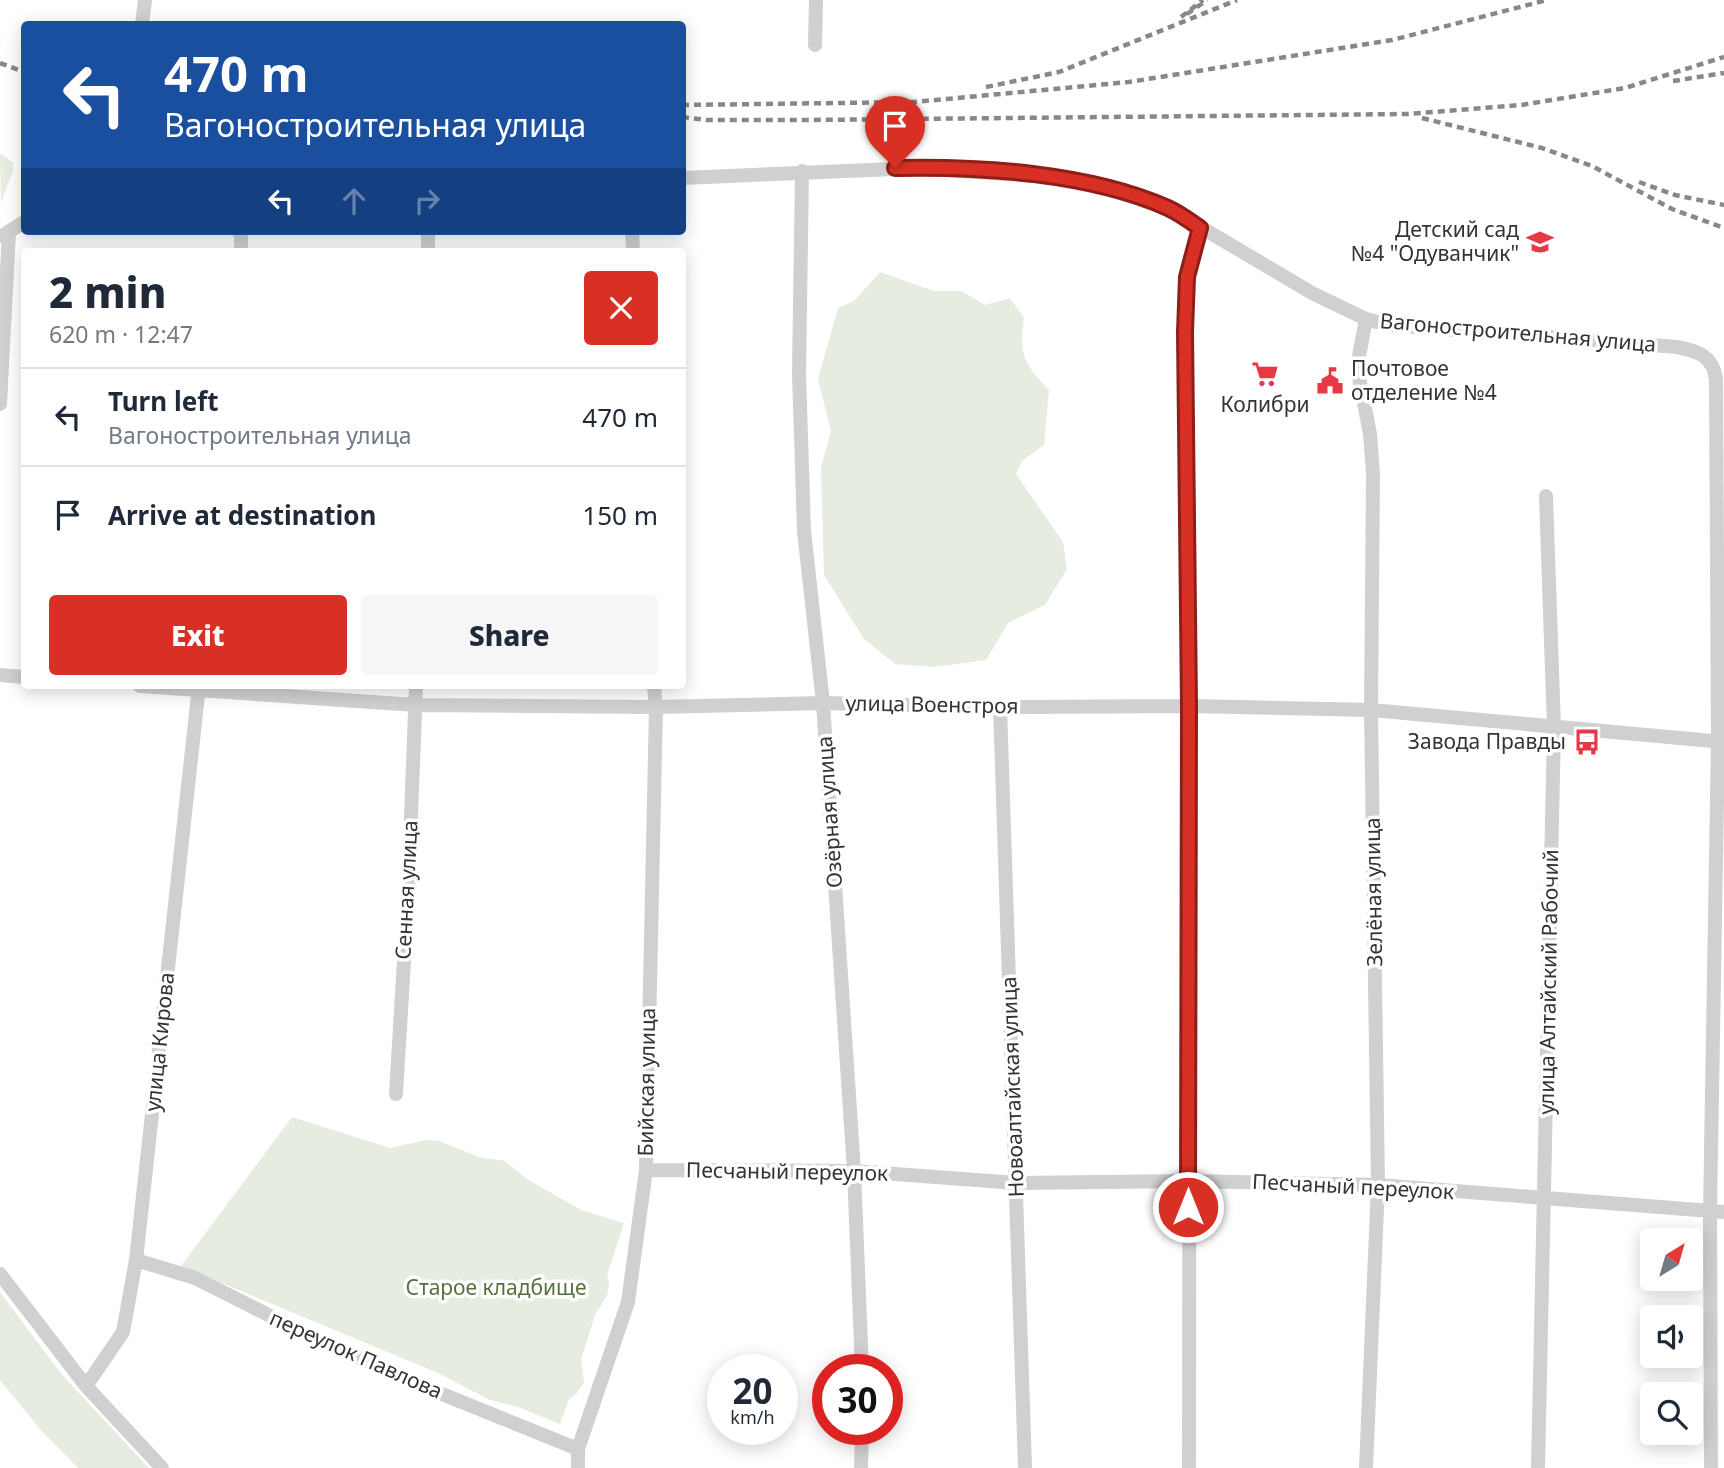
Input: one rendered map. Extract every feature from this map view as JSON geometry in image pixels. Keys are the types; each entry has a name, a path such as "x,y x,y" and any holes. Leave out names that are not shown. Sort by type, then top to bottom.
{"street":[{"path":"142,21 145,0"},
{"path":"815,45 816,0"},
{"name":"Вагоностроительная улица","path":"686,178 918,168 1053,177 1115,189 1170,209 1312,293 1366,319 1388,325 1677,347 1700,352 1711,363 1716,379 1721,742"},
{"name":"Озёрная улица","path":"802,171 800,374 804,531 823,703 854,1171 861,1354"},
{"path":"0,404 4,235 21,224"},
{"path":"1189,1468 1189,706 1185,332 1187,277 1200,228"},
{"name":"Зелёная улица","path":"1366,319 1357,368 1370,435 1373,474 1371,710 1378,1185 1366,1468"},
{"name":"улица Алтайский Рабочий","path":"1538,1468 1554,728 1546,496"},
{"path":"0,675 21,677"},
{"name":"улица Кирова","path":"86,1386 123,1332 136,1260 199,689"},
{"name":"улица Военстроя","path":"212,689 415,705 656,707 823,703 1371,710 1721,742"},
{"name":"Сенная улица","path":"396,1094 408,894 416,689"},
{"name":"Бийская улица","path":"578,1468 578,1449 628,1302 646,1170 654,689"},
{"name":"Новоалтайская улица","path":"1000,707 1026,1468"},
{"path":"1711,1468 1717,1212 1721,742"},
{"name":"Песчаный переулок","path":"646,1170 854,1171 1017,1183 1188,1181 1378,1185 1717,1212"},
{"name":"переулок Павлова","path":"136,1260 195,1278 328,1344 578,1449"},
{"path":"0,1274 86,1386 162,1468"},
{"path":"861,1468 862,1445"}],"green space":[{"path":"0,155 13,163 13,171 1,202"},
{"path":"880,272 934,291 961,291 985,305 1010,298 1024,318 1022,341 1025,358 1033,373 1049,390 1044,445 1022,461 1016,474 1063,542 1067,569 1045,605 1009,622 986,660 934,667 895,664 864,639 824,575 821,467 831,431 818,379 838,308 854,301"},
{"name":"Старое кладбище","path":"292,1117 390,1148 426,1140 439,1141 479,1157 505,1161 527,1179 581,1210 624,1223 607,1275 607,1296 595,1315 581,1360 584,1383 569,1399 560,1424 518,1407 490,1400 438,1373 181,1266"},
{"path":"0,1292 62,1375 149,1468 78,1468 39,1428 0,1380"}],"railway":[{"path":"1181,17 1203,0"},
{"path":"1187,14 1207,0"},
{"path":"986,87 1059,72 1237,0"},
{"path":"686,105 914,102 1129,82 1392,40 1547,0"},
{"path":"686,118 808,120 1408,114 1521,105 1625,88 1724,57"},
{"path":"0,63 21,71"},
{"path":"1673,81 1724,73"},
{"path":"1422,118 1542,148 1592,166 1672,209 1724,228"},
{"path":"1639,182 1675,195 1724,205"}],"place":[{"name":"Детский сад №4 \"Одуванчик\"","path":"1540,242"},
{"name":"Колибри","path":"1265,374"},
{"name":"Почтовое отделение №4","path":"1330,381"},
{"name":"Завода Правды","path":"1587,742"}],"route":[{"path":"895,168 1053,177 1115,189 1170,209 1200,228 1187,277 1185,332 1189,706 1188,1207"}]}
